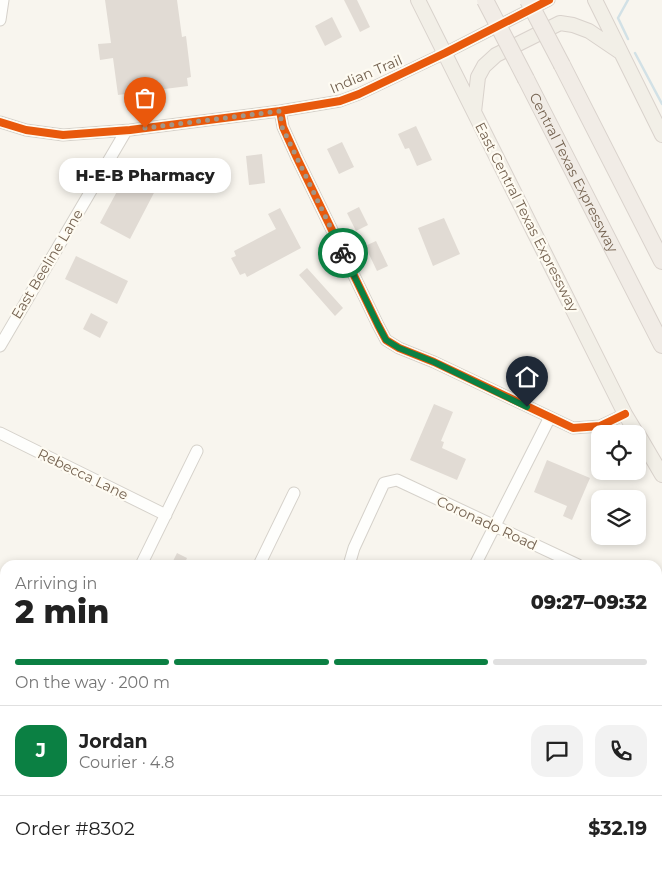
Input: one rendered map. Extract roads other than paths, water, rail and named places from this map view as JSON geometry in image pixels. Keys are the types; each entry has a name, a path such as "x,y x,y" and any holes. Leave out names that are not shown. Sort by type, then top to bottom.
{"highway":[{"name":"Central Texas Expressway","path":"485,0 662,345"},
{"path":"528,0 662,261"}],"main road":[{"name":"East Central Texas Expressway","path":"418,0 632,425"},
{"path":"595,0 662,135"},
{"path":"474,112 478,77 484,66 496,55 560,23 573,25 589,31 620,52"},
{"name":"East Central Texas Expressway","path":"646,449 662,475"}],"street":[{"path":"0,20 3,0"},
{"name":"Indian Trail","path":"0,122 26,130 63,135 126,130 280,111 340,101 359,94 445,53 550,0"},
{"path":"280,111 282,127 296,158 386,340 399,348 434,362 573,428 600,426 625,414"},
{"name":"East Beeline Lane","path":"0,346 126,130"},
{"path":"477,560 550,418"},
{"name":"Rebecca Lane","path":"0,433 166,514"},
{"path":"143,560 197,451"},
{"name":"Coronado Road","path":"350,560 354,548 384,484 397,480 567,560"},
{"path":"261,560 294,493"}],"waterway":[{"path":"628,0 618,18 628,39"},
{"path":"635,53 662,104"}],"place":[{"name":"H-E-B Pharmacy","path":"145,128"}]}
